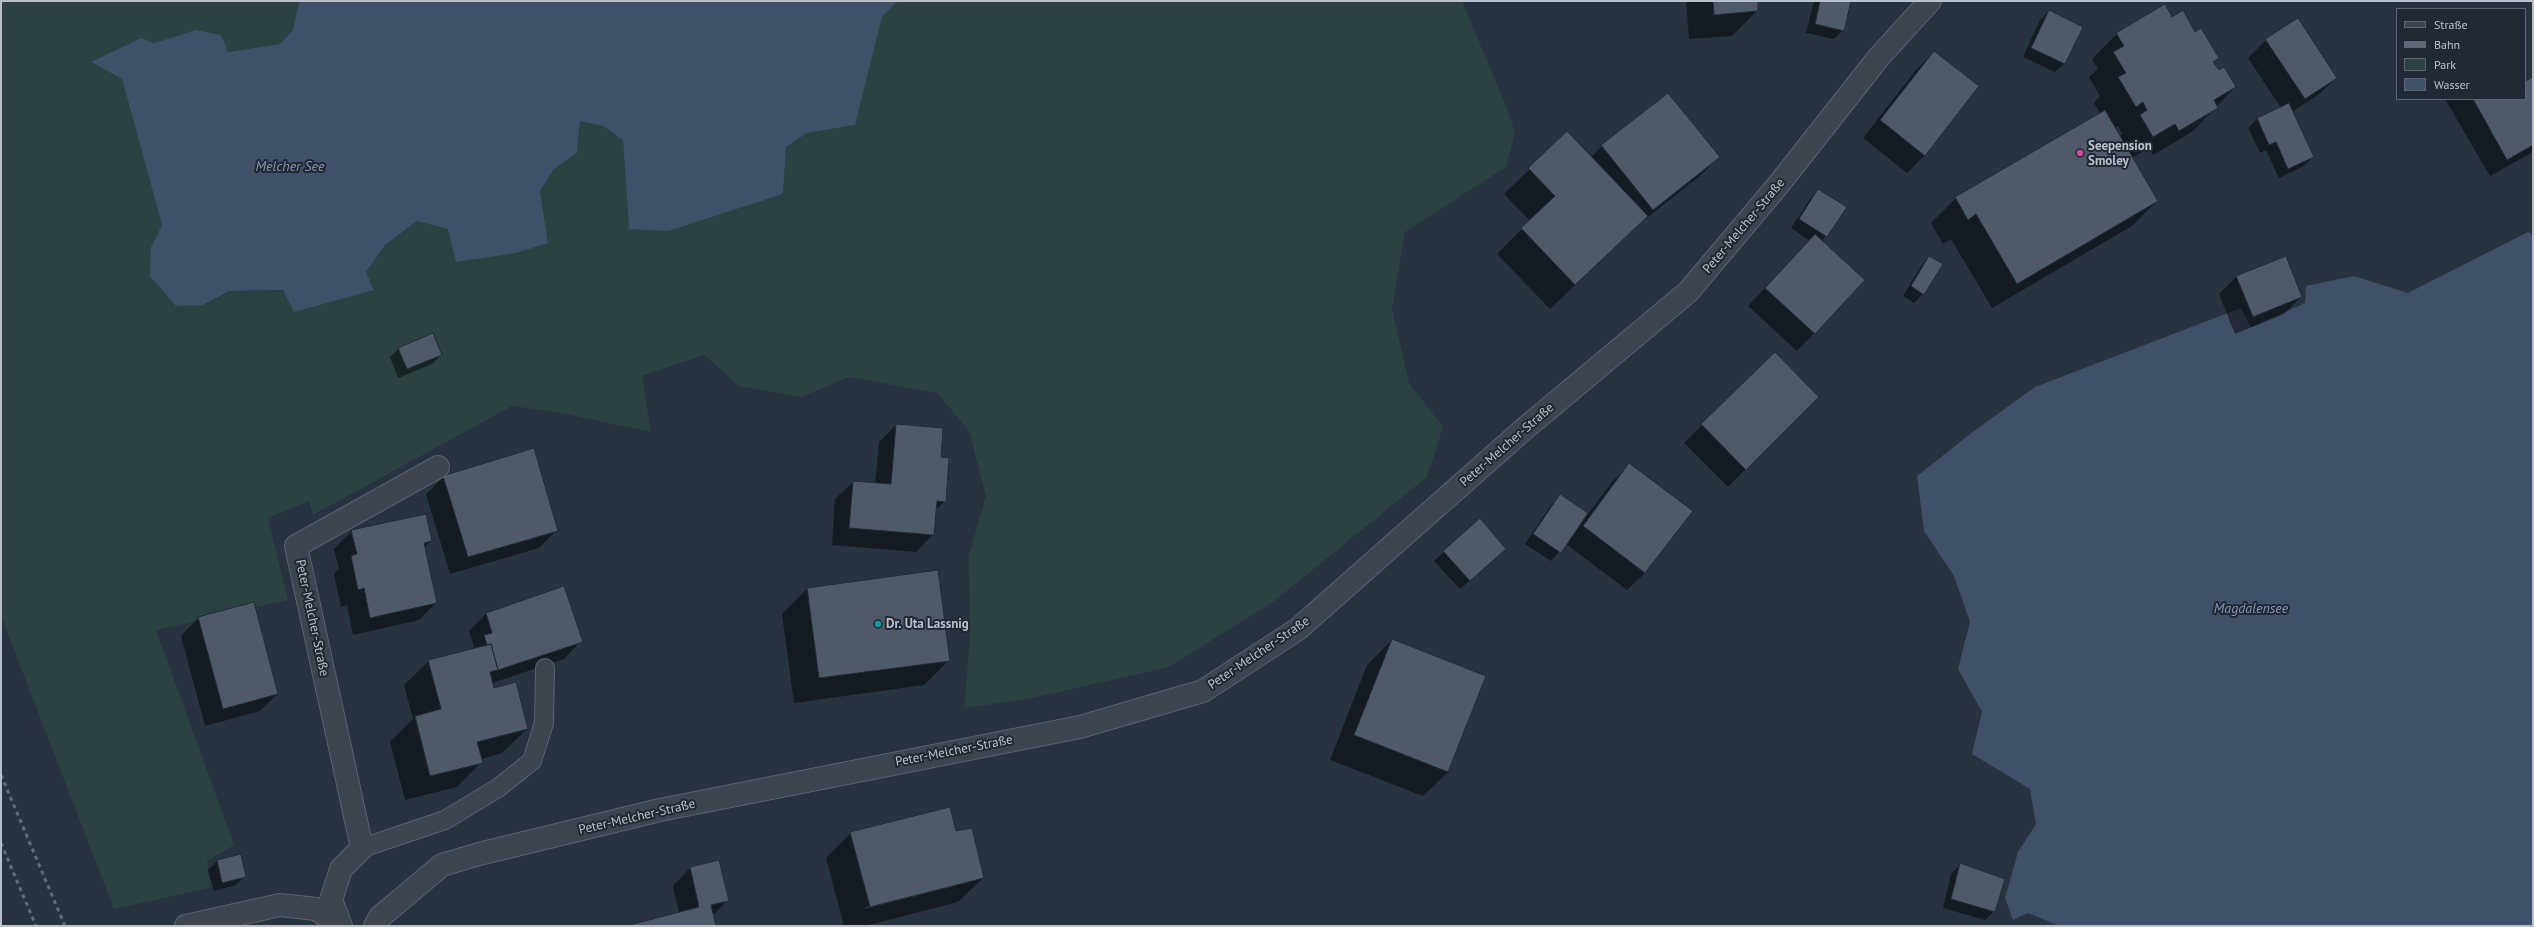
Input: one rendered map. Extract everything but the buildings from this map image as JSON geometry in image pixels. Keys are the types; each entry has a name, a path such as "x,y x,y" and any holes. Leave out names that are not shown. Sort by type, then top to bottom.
{"street":[{"path":"1905,1 1911,22"},
{"name":"Peter-Melcher-Straße","path":"376,926 380,917 442,865 478,854 660,810 1080,727 1203,691 1298,629 1523,430 1688,292 1779,184 1879,57 1930,1"},
{"name":"Peter-Melcher-Straße","path":"362,848 296,546 438,467"},
{"path":"339,925 331,900 340,869 362,848"},
{"path":"186,926 280,905 316,908 339,925"}],"lane":[{"path":"362,848 445,820 498,788 532,761 544,723 545,668"}],"green space":[{"path":"1,1 299,1 293,30 280,44 228,52 196,30 154,43 141,38 92,62 122,79 162,225 151,247 203,305 229,291 374,290 366,272 385,245 417,221 448,229 548,243 540,191 554,169 577,153 580,121 603,126 623,140 629,229 733,209 783,194 786,147 807,133 855,125 882,17 898,1 1462,1 1504,101 1515,132 1506,167 1405,232 1392,309 1409,383 1443,427 1427,477 1273,602 1169,667 1028,699 964,708 970,639 969,555 986,496 969,431 937,393 849,377 801,397 739,386 704,355 642,376 651,432 556,412 512,406 313,515 309,501 268,518 288,600 156,630 234,845 207,861 210,888 114,909 1,616"}],"water":[{"name":"Melcher See","path":"299,1 898,1 882,17 855,125 807,133 786,147 783,194 668,231 629,229 623,140 603,126 580,121 577,153 554,169 540,191 548,243 516,253 456,262 448,229 417,221 385,245 366,272 374,290 294,312 283,290 229,291 203,305 176,306 150,276 151,247 162,225 122,79 91,62 141,38 154,43 196,30 221,35 228,52 280,44 293,30"},
{"name":"Magdalensee","path":"2528,232 2533,236 2533,926 2060,926 2028,913 2013,920 2005,898 2018,852 2036,824 2030,789 1972,754 1982,712 1958,669 1970,622 1954,576 1924,531 1917,476 1974,431 2035,387 2241,308 2251,327 2305,303 2306,286 2354,276 2408,293"}],"railway":[{"path":"1,775 65,926"},
{"path":"1,843 36,926"}],"place":[{"name":"Seepension Smoley","path":"2080,153"},
{"name":"Dr. Uta Lassnig","path":"878,624"}]}
